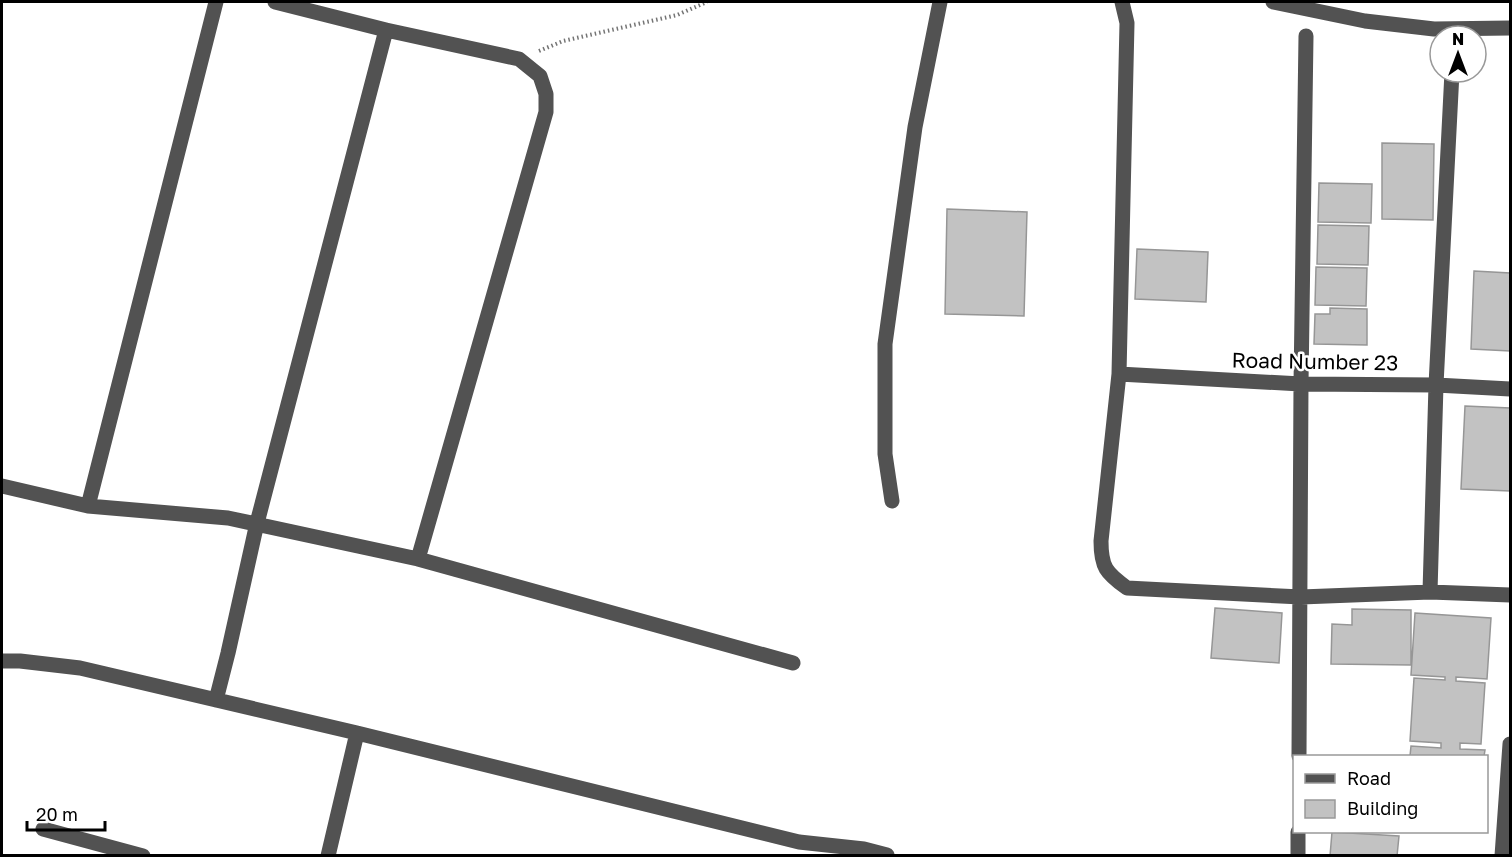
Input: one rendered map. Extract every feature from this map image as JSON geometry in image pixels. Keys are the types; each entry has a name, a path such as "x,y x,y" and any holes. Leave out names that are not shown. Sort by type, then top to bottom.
{"street":[{"path":"88,506 216,2"},
{"path":"275,2 386,30 519,59 540,76 546,94 546,112 418,560"},
{"path":"892,501 885,454 885,344 915,127 940,2"},
{"path":"1122,2 1127,23 1119,374 1101,541 1101,557 1110,576 1126,588 1301,597 1430,592 1510,595"},
{"path":"1273,2 1365,21 1434,30 1510,28"},
{"path":"216,700 257,523 386,30"},
{"path":"1299,755 1306,36"},
{"path":"1430,592 1436,385 1451,84"},
{"name":"Road Number 23","path":"1119,374 1301,384 1436,385 1510,389"},
{"path":"2,486 88,506 228,518 257,523 418,560 793,663"},
{"path":"2,661 80,668 357,733 799,842 864,849 887,855"},
{"path":"328,855 357,733"},
{"path":"1502,855 1508,829 1510,744"},
{"path":"43,829 143,855"},
{"path":"1298,833 1298,855"}],"path":[{"path":"519,59 563,41 677,15 706,2"}],"building":[{"path":"1382,143 1434,144 1433,220 1382,219"},
{"path":"1319,183 1372,184 1371,223 1318,222"},
{"path":"947,209 1027,212 1024,316 945,314"},
{"path":"1318,225 1369,226 1368,265 1317,264"},
{"path":"1137,249 1208,252 1206,302 1135,299"},
{"path":"1316,267 1367,268 1366,306 1315,305"},
{"path":"1474,271 1510,273 1510,351 1471,349"},
{"path":"1330,308 1367,309 1367,345 1314,344 1315,314 1330,314"},
{"path":"1465,406 1510,408 1510,491 1461,489"},
{"path":"1215,608 1282,613 1279,663 1211,658"},
{"path":"1352,609 1411,610 1411,665 1331,664 1332,624 1352,625"},
{"path":"1415,613 1491,618 1487,679 1456,677 1456,681 1485,683 1481,744 1460,743 1460,749 1485,750 1484,755 1410,755 1411,746 1441,748 1441,743 1410,741 1414,678 1445,680 1445,677 1411,675"},
{"path":"1332,833 1399,836 1397,856 1330,856"}]}
